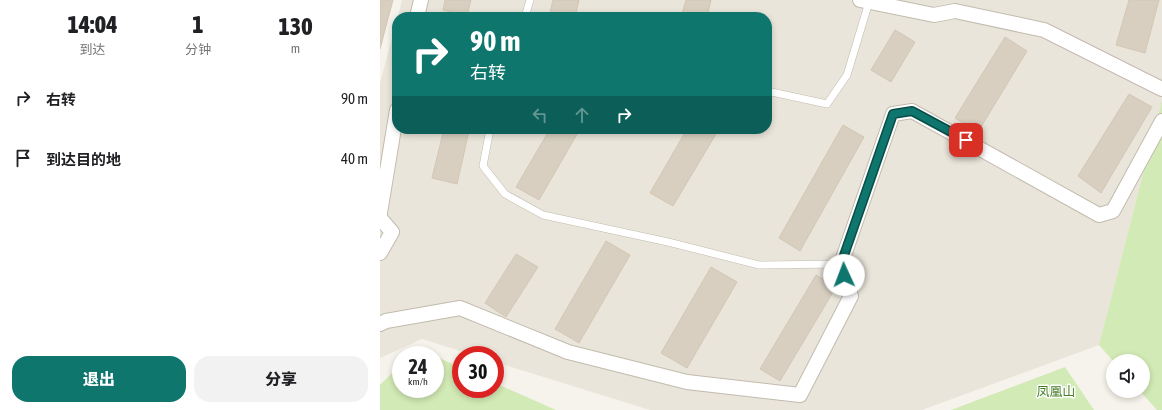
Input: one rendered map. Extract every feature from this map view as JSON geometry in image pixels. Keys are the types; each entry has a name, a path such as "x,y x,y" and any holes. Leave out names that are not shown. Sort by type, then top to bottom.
{"street":[{"path":"418,12 421,0"},
{"path":"864,1 934,15 955,11 1044,30 1162,89"},
{"path":"380,324 386,321 460,308 576,354 686,382 800,394 851,296 841,264 893,114 912,111 1099,215 1113,211 1162,121"},
{"path":"380,213 393,134"},
{"path":"380,218 392,232 380,253"}],"lane":[{"path":"526,12 530,0"},
{"path":"772,93 827,104 847,76 864,1"},
{"path":"489,134 482,166 506,194 543,215 668,242 759,265 841,264"}],"shaded area":[{"path":"402,0 1162,0 1162,100 1099,345 922,410 650,410 504,365 504,346 452,346 452,348 422,339 407,346 392,346 392,353 380,358 380,83 392,38 392,134 772,134 772,12 399,12"}],"green space":[{"path":"1162,100 1162,410 1157,410 1146,398 1150,398 1150,354 1107,354 1099,345"},
{"path":"444,360 452,364 452,398 504,398 504,387 556,410 380,410 380,385 392,373 392,398 444,398"},
{"name":"凤凰山","path":"1065,367 1094,410 951,410"}],"building":[{"path":"380,0 393,0 380,49"},
{"path":"445,0 471,0 468,12 451,12 443,10"},
{"path":"553,0 579,0 576,12 550,12"},
{"path":"686,0 711,0 708,12 682,12"},
{"path":"1129,0 1159,0 1145,53 1116,45"},
{"path":"895,30 915,42 891,82 871,70"},
{"path":"1005,37 1027,51 978,132 955,118"},
{"path":"1129,94 1152,107 1101,193 1078,176"},
{"path":"843,125 864,137 800,251 779,238"},
{"path":"443,134 468,134 457,184 432,178"},
{"path":"547,134 577,134 539,200 516,187"},
{"path":"684,134 716,134 673,206 650,193"},
{"path":"606,241 630,255 579,343 555,329"},
{"path":"516,254 538,267 506,317 485,303"},
{"path":"711,267 737,282 687,368 661,353"},
{"path":"816,275 836,287 780,381 760,369"}],"route":[{"path":"844,275 841,264 883,139 893,114 912,111 966,140"}]}
